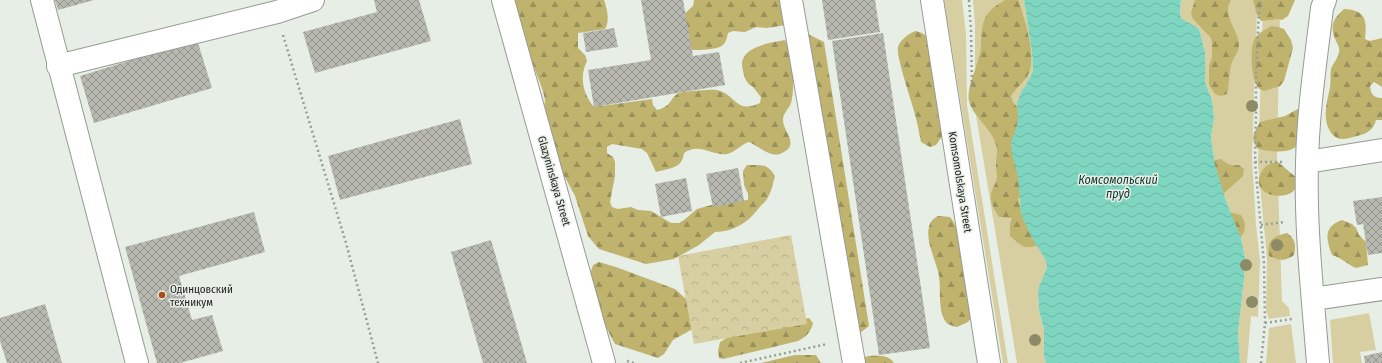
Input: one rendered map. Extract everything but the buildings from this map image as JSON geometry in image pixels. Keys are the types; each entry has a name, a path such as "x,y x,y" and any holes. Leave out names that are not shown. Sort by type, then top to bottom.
{"street":[{"path":"42,0 58,66 137,363"},
{"path":"58,66 277,12 314,0"},
{"name":"Glazyninskaya Street","path":"503,0 604,363"},
{"path":"791,0 854,363"},
{"name":"Komsomolskaya Street","path":"932,0 989,363"},
{"path":"1318,363 1308,218 1306,162 1314,71 1322,8 1325,0"},
{"path":"1306,162 1382,150"},
{"path":"1314,299 1382,289"}],"path":[{"path":"1261,363 1265,323 1264,264 1255,162 1256,74 1259,9 1262,0"},
{"path":"277,12 346,243 378,363"},
{"path":"1255,162 1306,162"},
{"path":"740,363 849,339"}],"green space":[{"path":"512,0 604,0 608,19 605,29 578,33 578,48 585,55 587,61 583,73 583,85 587,97 594,107 652,99 653,105 657,110 666,106 679,93 713,90 723,92 740,105 752,106 760,103 761,97 745,79 742,63 744,56 755,48 785,40 792,58 793,86 791,103 783,119 783,124 789,137 790,146 782,153 769,153 749,142 727,154 695,149 684,153 681,162 678,165 656,172 647,153 642,149 612,144 607,147 607,153 613,157 615,162 615,176 610,202 612,207 618,209 631,207 638,210 651,211 671,223 679,223 697,209 722,202 748,200 748,194 744,185 743,171 747,165 760,165 766,167 775,176 766,200 754,214 739,226 721,232 715,232 699,245 674,259 646,264 599,249 588,236 575,196 565,177 559,173 543,120 545,100 543,91 515,17"},
{"path":"694,0 789,0 786,25 767,28 756,27 745,32 733,31 728,33 725,42 720,47 691,50 680,18 693,6"},
{"path":"944,0 962,0 966,34 967,105 1008,363 1003,363"},
{"path":"973,0 1024,0 1032,52 1033,71 1022,90 1018,118 1018,176 1021,214 1045,259 1047,267 1038,293 1039,310 1044,330 1044,356 1046,363 1017,363 975,109 975,26"},
{"path":"1005,0 1018,0 1027,29 1031,50 1030,69 1027,77 1011,96 1013,102 1021,112 1023,192 1018,199 1020,207 1042,243 1032,247 1024,247 1010,236 1010,224 1012,218 999,217 994,209 991,194 997,177 996,143 971,107 968,96 970,84 980,54 983,22 991,10"},
{"path":"1181,0 1260,0 1257,9 1252,158 1256,225 1260,261 1258,317 1251,316 1247,363 1240,363 1238,332 1245,258 1241,238 1226,201 1215,165 1211,137 1214,118 1212,100 1205,82 1205,52 1199,29 1181,18"},
{"path":"1195,0 1231,0 1228,6 1228,12 1238,39 1239,47 1232,62 1227,94 1221,96 1215,94 1209,85 1209,65 1212,58 1212,44 1211,38 1193,19 1191,13"},
{"path":"1253,0 1295,0 1288,16 1282,20 1277,19 1261,21 1257,15"},
{"path":"1344,9 1357,11 1364,17 1366,26 1365,39 1370,41 1382,38 1382,87 1374,82 1370,86 1373,95 1382,98 1382,120 1376,120 1370,131 1364,134 1342,139 1334,136 1329,128 1326,117 1326,105 1330,85 1331,69 1338,57 1339,51 1339,46 1334,36 1333,23"},
{"path":"1263,10 1280,11 1277,156 1282,301 1289,308 1290,316 1269,319 1266,310 1267,259 1258,164"},
{"path":"1271,26 1284,29 1291,40 1293,48 1284,81 1280,86 1264,91 1257,86 1253,76 1252,50 1254,40 1257,35"},
{"path":"916,31 928,37 943,135 936,145 930,147 921,142 898,52 899,44 903,39"},
{"path":"806,33 824,42 869,326 860,333"},
{"path":"1298,109 1302,115 1305,136 1297,146 1286,151 1258,149 1255,145 1253,136 1260,122 1285,116"},
{"path":"1221,159 1229,164 1239,165 1244,169 1243,176 1222,195 1209,166 1215,160"},
{"path":"1278,162 1298,179 1296,188 1291,193 1283,196 1275,196 1267,193 1261,188 1259,182 1264,168 1270,164"},
{"path":"1229,212 1241,215 1245,223 1243,234 1234,244"},
{"path":"938,216 950,217 955,225 965,264 972,316 968,322 957,327 951,326 944,319 940,304 940,281 928,233 930,223"},
{"path":"1342,220 1352,224 1356,228 1359,235 1366,242 1368,265 1356,268 1332,255 1328,244 1329,230 1332,226"},
{"path":"1287,233 1295,243 1294,255 1288,259 1282,260 1269,256 1268,251 1272,240"},
{"path":"791,235 807,324 694,344 678,256"},
{"path":"599,262 675,289 695,307 698,326 673,340 664,354 658,358 615,344 601,318 589,277 593,265"},
{"path":"1369,313 1376,350 1360,352 1362,363 1333,363 1330,320"},
{"path":"809,318 813,323 811,329 806,336 798,341 723,359 719,358 718,351 720,342 738,331"},
{"path":"1291,324 1296,363 1266,363 1269,328"},
{"path":"795,355 816,355 821,363 761,363"},
{"path":"868,356 886,357 894,363 858,363 859,359"}],"water":[{"name":"Комсомольский пруд","path":"1024,0 1181,0 1181,18 1199,29 1205,52 1205,82 1212,100 1214,118 1211,137 1215,165 1226,201 1241,238 1245,258 1238,332 1240,363 1046,363 1044,356 1044,330 1039,310 1038,293 1047,267 1045,259 1031,236 1021,214 1018,176 1012,154 1011,142 1018,118 1017,103 1022,90 1033,71 1032,52"}],"place":[{"name":"Одинцовский техникум","path":"162,295"}]}
